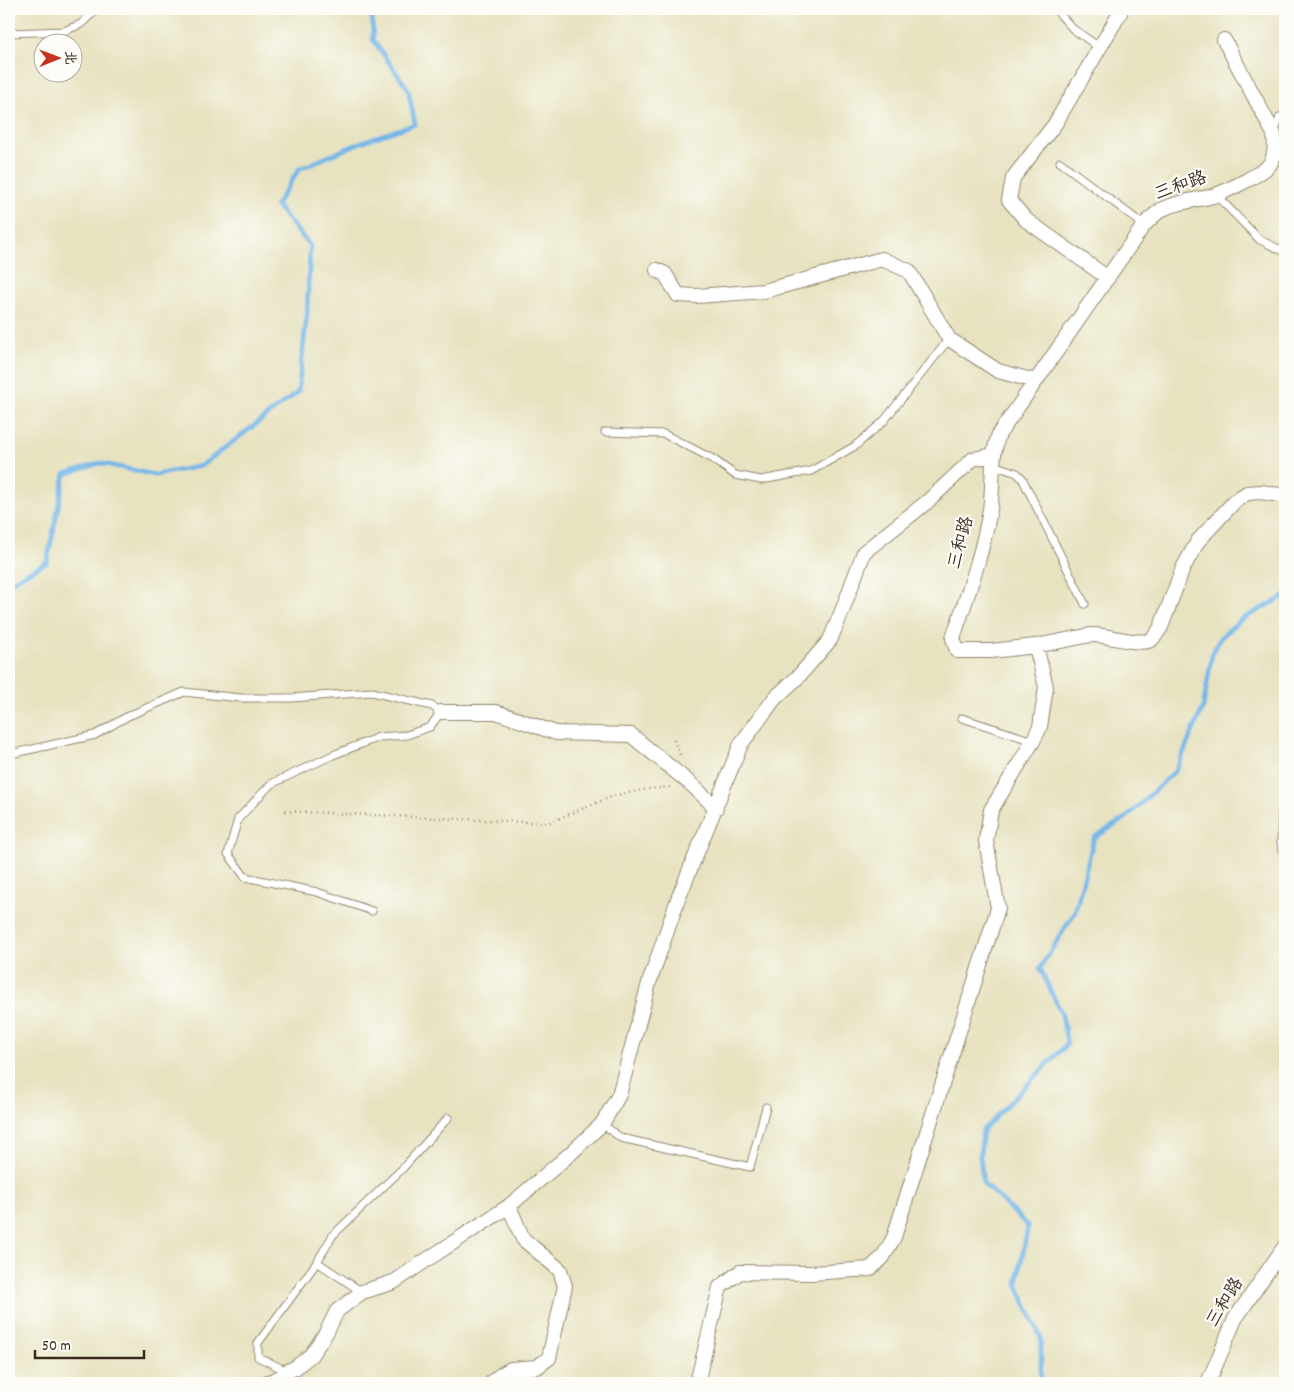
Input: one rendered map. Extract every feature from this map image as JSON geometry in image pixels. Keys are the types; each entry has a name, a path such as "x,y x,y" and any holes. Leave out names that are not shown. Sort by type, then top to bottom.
{"street":[{"path":"1108,278 1026,220 1009,200 1013,178 1055,124 1121,9"},
{"name":"三和路","path":"1224,40 1274,134 1275,145 1280,157 1241,184 1216,195 1162,210 1144,225 999,434 993,460 988,517 978,561 953,638 957,652 1036,646 1100,634 1141,642 1150,641 1161,628 1183,568 1198,541 1235,501 1247,493 1261,492 1285,496"},
{"path":"657,270 665,274 678,295 697,296 764,291 882,259 909,271 949,339 998,371 1035,381"},
{"path":"287,1371 295,1368 311,1355 326,1333 337,1311 362,1292 394,1282 508,1206 570,1154 602,1124 619,1095 653,974 678,899 742,744 774,698 798,677 830,640 864,552 927,502 973,459 993,460"},
{"path":"697,1383 720,1288 740,1272 812,1272 870,1269 883,1257 894,1237 998,908 986,841 991,810 1033,741 1040,726 1046,687 1036,646"},
{"path":"441,712 496,712 556,733 632,736 692,785 716,808"},
{"path":"493,1383 502,1374 511,1369 537,1368 549,1358 565,1286 560,1270 524,1239 508,1206"},
{"name":"三和路","path":"1208,1383 1234,1318 1280,1265 1285,1246"}],"lane":[{"path":"9,33 64,31 81,24 97,9"},
{"path":"1053,9 1073,29 1099,47"},
{"path":"1274,134 1280,117 1285,115"},
{"path":"1060,162 1144,225"},
{"path":"1216,195 1260,240 1285,252"},
{"path":"605,432 664,434 713,459 735,475 761,480 811,471 855,446 883,422 949,339"},
{"path":"993,460 1017,473 1022,478 1085,604"},
{"path":"9,757 15,753 95,735 128,716 184,692 240,698 290,698 372,692 432,706 441,712 430,727 407,735 379,737 332,755 271,784 238,819 228,854 245,877 317,892 372,911"},
{"path":"962,718 1033,741"},
{"path":"1282,813 1281,843 1285,859"},
{"path":"602,1124 621,1138 750,1167 766,1107"},
{"path":"287,1371 258,1357 258,1342 317,1262 334,1235 402,1169 448,1118"},
{"path":"317,1262 362,1292"},
{"path":"243,1383 264,1380 287,1371"}],"path":[{"path":"674,740 681,758"},
{"path":"285,811 548,823 613,796 648,789 692,785"}],"waterway":[{"path":"9,583 47,562 65,474 100,463 155,475 201,466 298,392 307,315 310,246 276,205 299,169 364,141 415,124 408,89 373,40 372,9"},
{"path":"1041,1383 1041,1338 1017,1284 1028,1226 983,1183 980,1156 983,1130 1067,1044 1062,1015 1040,968 1075,912 1094,838 1127,817 1176,770 1203,708 1212,654 1220,638 1239,621 1285,596"}]}
